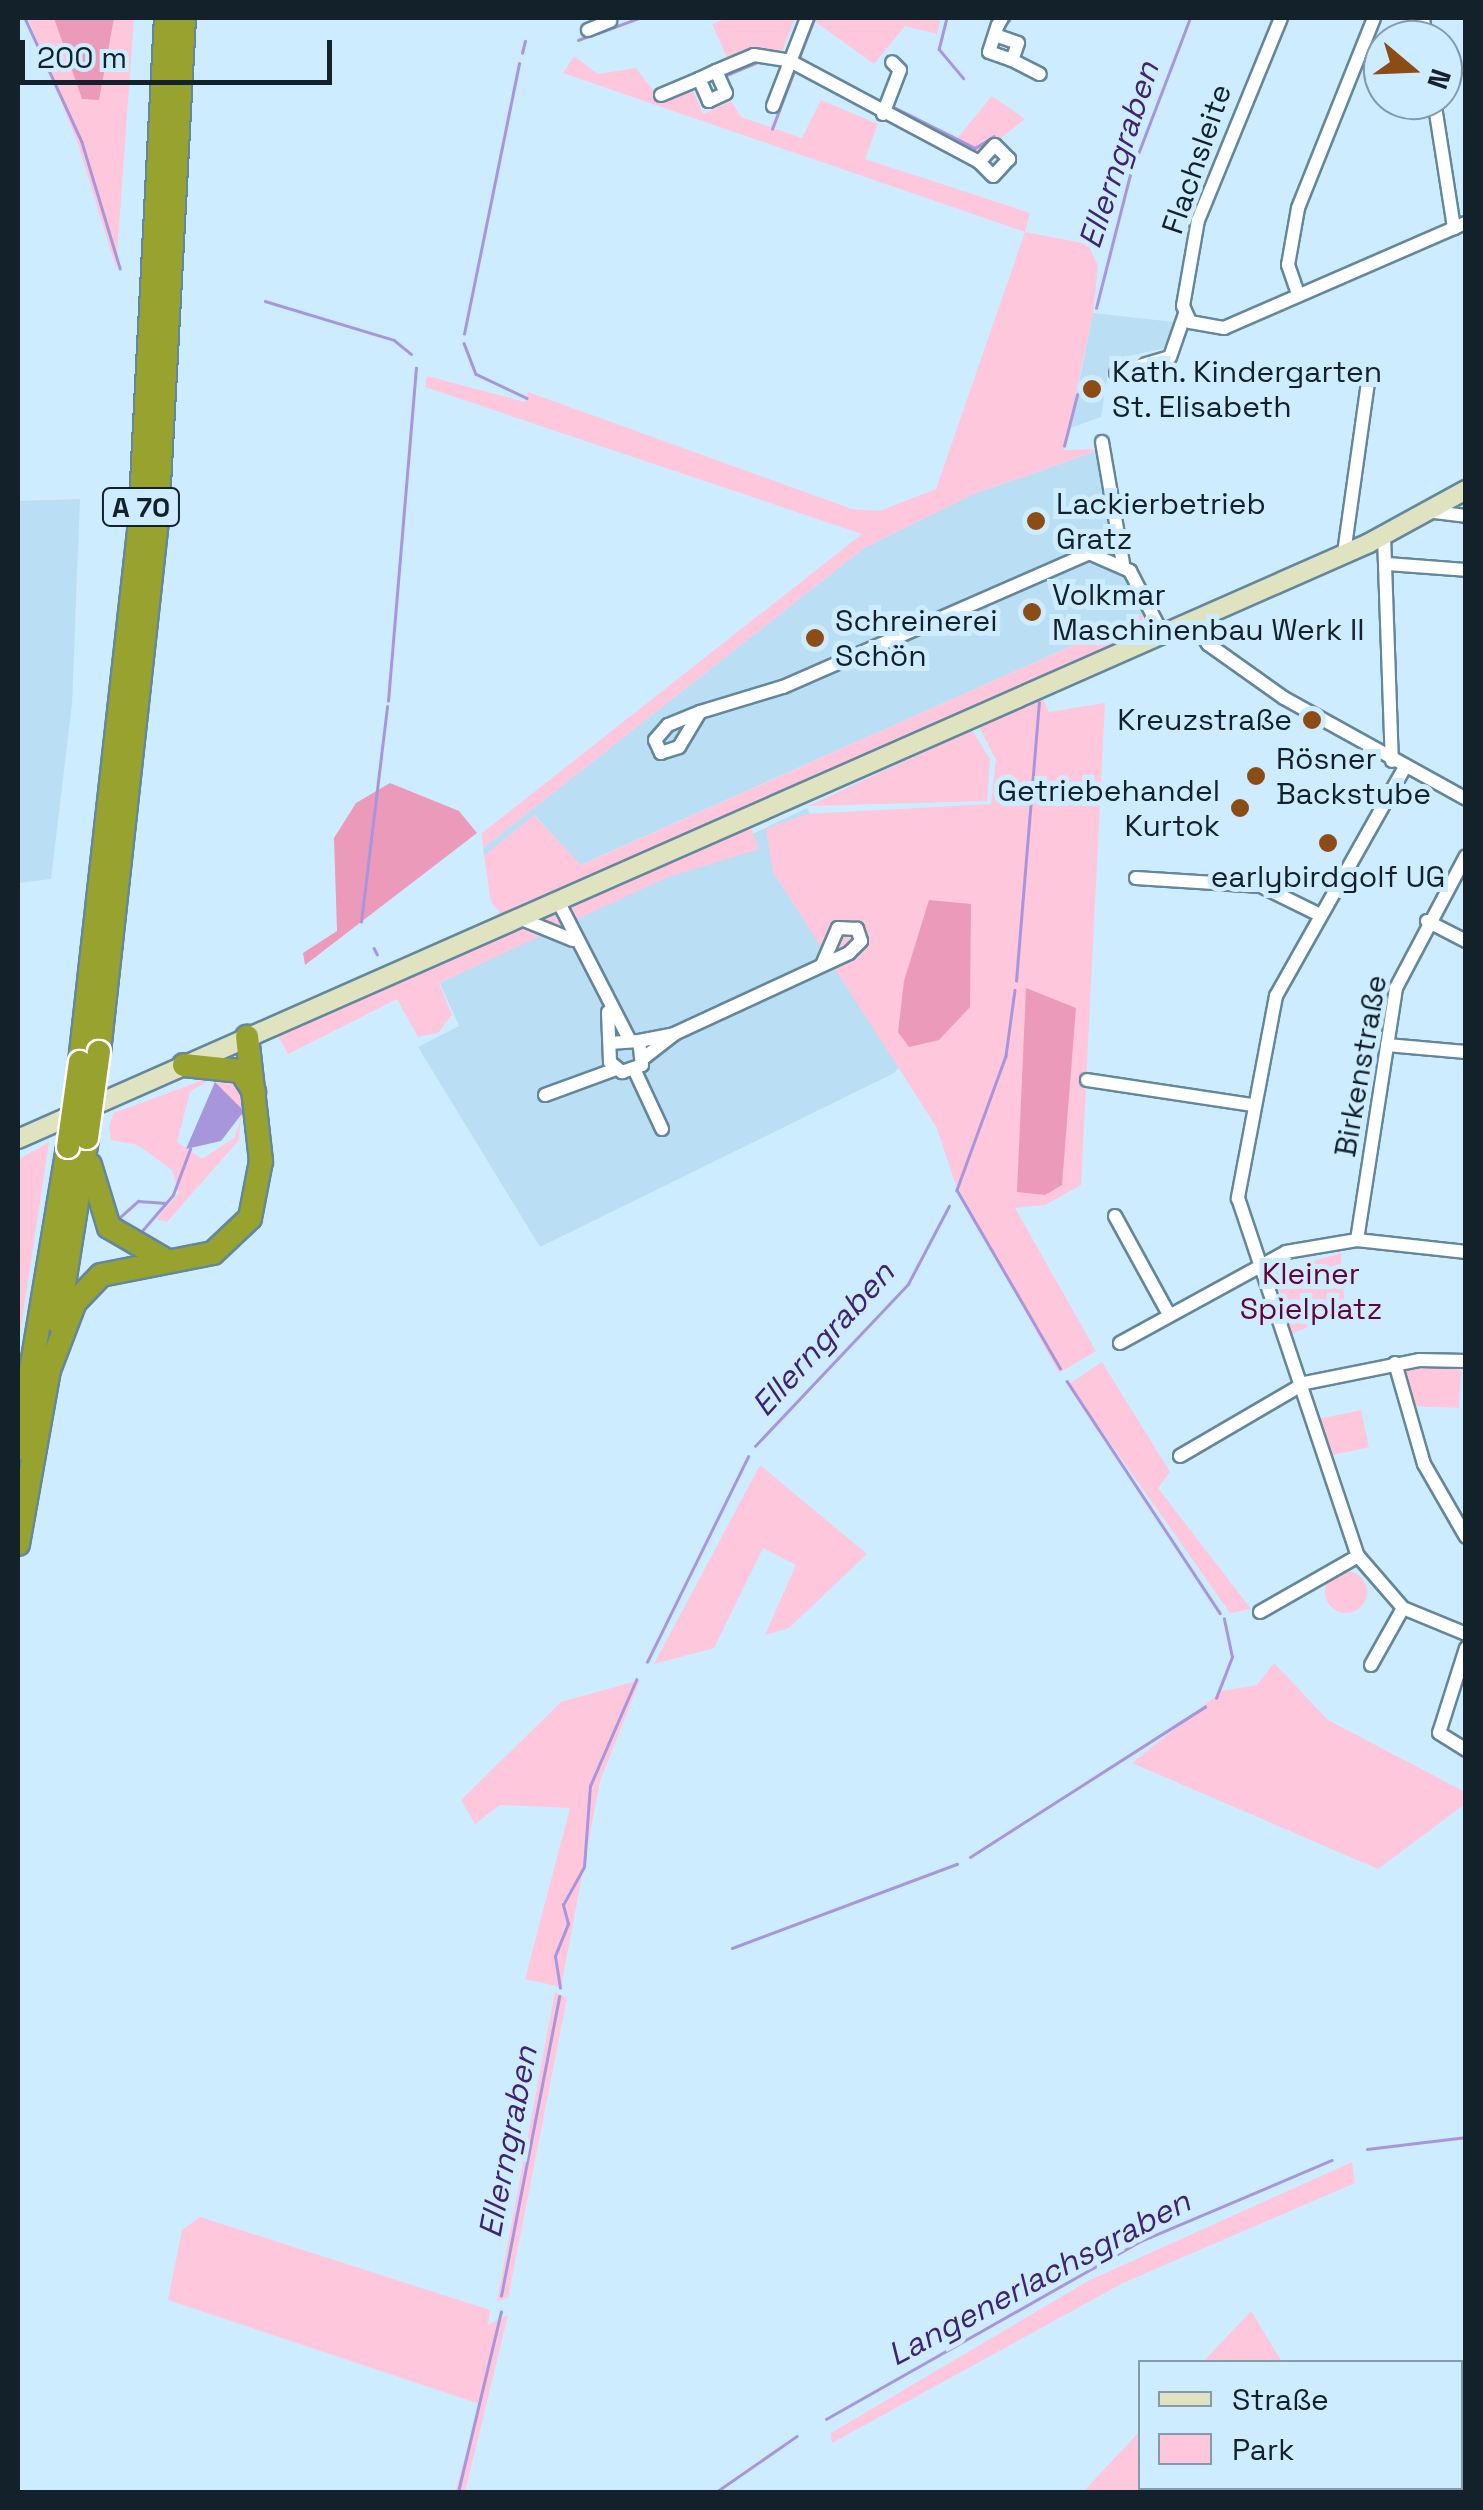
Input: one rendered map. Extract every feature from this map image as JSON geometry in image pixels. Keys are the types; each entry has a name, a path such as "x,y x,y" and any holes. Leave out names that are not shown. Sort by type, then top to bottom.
{"highway":[{"name":"A 70","path":"90,1057 140,522 166,18"},
{"name":"A 70","path":"18,1544 49,1370 157,521 184,18"},
{"path":"49,1370 88,1285 114,1268 213,1253 250,1218 261,1182 256,1095 247,1037"},
{"path":"184,1066 241,1071 256,1095"},
{"name":"A 70","path":"18,1450 34,1347 78,1142"},
{"path":"78,1142 109,1226 165,1260"},
{"path":"18,1386 34,1347"}],"main road":[{"path":"18,1139 1384,536 1434,512 1466,490"}],"street":[{"path":"773,106 807,18"},
{"path":"1002,18 989,52 1040,74"},
{"name":"Flachsleite","path":"1116,373 1170,357 1185,314 1208,188 1280,18"},
{"path":"1297,291 1288,264 1298,208 1374,18"},
{"path":"588,30 612,19"},
{"path":"661,95 754,55 790,61 979,162"},
{"path":"883,114 900,70 892,62"},
{"path":"698,79 709,102 726,93 716,71"},
{"path":"1185,314 1215,330 1297,291 1460,225 1438,120"},
{"path":"1344,553 1368,383"},
{"path":"1102,442 1123,563 1162,633"},
{"path":"1434,512 1466,516"},
{"path":"1384,536 1399,764 1270,1013 1238,1198 1257,1265 1305,1383 1358,1556 1403,1608 1466,1634"},
{"path":"700,712 830,668 1072,556 1123,563"},
{"path":"1387,564 1466,570"},
{"path":"1192,620 1218,652 1399,764 1466,799"},
{"name":"Birkenstraße","path":"1357,1240 1396,988 1427,921 1466,856"},
{"path":"1136,878 1261,886 1318,914"},
{"path":"557,899 608,1012 645,1057"},
{"path":"516,917 574,940"},
{"path":"1427,921 1466,941"},
{"path":"636,1071 645,1057 674,1034 822,965"},
{"path":"608,1012 616,1069"},
{"path":"584,1076 611,1048 633,1039 674,1034"},
{"path":"1387,1044 1466,1052"},
{"path":"545,1095 584,1076 616,1069 636,1071"},
{"path":"636,1071 662,1129"},
{"path":"1087,1080 1252,1105"},
{"path":"1115,1216 1167,1311"},
{"path":"1120,1343 1167,1311 1257,1265 1357,1240 1466,1252"},
{"path":"1180,1456 1305,1383 1396,1364 1466,1361"},
{"path":"1396,1364 1424,1464 1466,1537"},
{"path":"1260,1612 1358,1556"},
{"path":"1371,1665 1403,1608"},
{"path":"1466,1648 1439,1732 1466,1750"}],"shaded area":[{"path":"54,18 114,18 99,100 82,99"},
{"name":"Kath. Kindergarten St. Elisabeth","path":"1093,313 1174,322 1171,347 1110,360 1101,417 1070,428"},
{"path":"1102,449 1123,563 1145,613 580,865 535,815 484,856 483,848 864,548 974,494"},
{"path":"80,499 72,704 51,879 18,883 18,501"},
{"path":"390,783 459,811 477,833 305,965 303,953 337,931 334,838 356,803"},
{"path":"807,808 910,1054 894,1073 540,1247 418,1047 459,1026 440,983"},
{"path":"929,900 971,904 970,1007 939,1040 909,1047 898,1032 904,981"},
{"path":"1026,988 1076,1008 1062,1185 1045,1195 1017,1192"},
{"path":"215,1082 244,1111 221,1141 186,1149"}],"green space":[{"path":"28,18 134,18 116,268 78,144"},
{"path":"728,18 795,18 781,54 729,62 712,24"},
{"path":"810,18 940,21 937,34 905,26 874,64"},
{"path":"574,56 598,74 636,68 661,101 692,89 703,114 731,101 741,117 802,138 821,100 878,124 865,159 1030,213 1025,232 563,73"},
{"path":"992,96 1025,119 976,158 954,142"},
{"path":"1025,232 1088,244 1098,266 1093,313 1064,450 1102,449 974,494 864,548 483,848 482,833 862,534 425,387 427,376 525,402 528,392 852,509 880,511 936,489"},
{"path":"1145,613 1137,635 887,746 502,915 491,902 484,856 534,815 581,865"},
{"path":"1042,697 1049,712 1105,703 1081,1185 1045,1205 1015,1208 1096,1351 1059,1373 954,1180 937,1128 773,872 766,829 806,814 991,804 996,760 978,725"},
{"path":"972,730 990,759 987,801 808,806"},
{"path":"747,817 759,849 668,877 439,983 452,1015 438,1033 418,1037 397,999 288,1054 273,1027"},
{"path":"214,1076 243,1089 241,1109 212,1078 190,1092 177,1142 202,1159 234,1138 240,1121 239,1140 167,1222 156,1219 179,1193 172,1170 138,1145 111,1140 109,1126 114,1113"},
{"path":"49,1142 19,1340 18,1345 18,1160"},
{"name":"Kleiner Spielplatz","path":"1341,1253 1345,1310 1292,1334 1274,1273"},
{"path":"1462,1361 1459,1408 1409,1406 1397,1364"},
{"path":"1102,1362 1170,1472 1158,1488 1251,1609 1230,1613 1069,1384"},
{"path":"1361,1410 1369,1447 1324,1457 1316,1420"},
{"path":"760,1465 867,1554 789,1628 765,1635 796,1565 763,1548 714,1648 654,1664"},
{"path":"1346,1571 1361,1577 1367,1592 1361,1607 1346,1613 1331,1607 1325,1592 1331,1577"},
{"path":"1274,1663 1328,1720 1465,1792 1465,1804 1378,1869 1132,1763 1222,1691 1257,1685"},
{"path":"640,1680 600,1781 561,1987 525,1979 570,1808 500,1805 475,1824 461,1800 561,1702"},
{"path":"555,1992 567,1998 508,2298 497,2301"},
{"path":"1352,2162 1355,2183 1123,2283 832,2443 831,2433 1088,2281"},
{"path":"200,2217 490,2310 488,2325 508,2315 465,2492 455,2492 480,2404 168,2300 182,2230"},
{"path":"1251,2311 1281,2360 1205,2360"},
{"path":"1138,2433 1138,2490 1298,2492 1083,2492"}],"waterway":[{"path":"25,18 82,142 120,268"},
{"path":"598,33 639,18"},
{"path":"815,18 799,59 825,73"},
{"path":"947,18 939,49 963,78"},
{"name":"Ellerngraben","path":"1096,308 1130,175 1190,18"},
{"path":"578,40 591,35"},
{"path":"522,53 525,41"},
{"path":"727,75 758,62"},
{"path":"464,334 519,64"},
{"path":"772,129 793,74"},
{"path":"892,106 975,148 994,136"},
{"path":"265,301 394,340 411,354"},
{"path":"464,343 476,374 527,398"},
{"path":"388,701 416,368"},
{"name":"Ellerngraben","path":"1064,446 1077,395"},
{"name":"Ellerngraben","path":"1016,981 1039,703"},
{"path":"361,922 387,707"},
{"path":"374,948 377,954"},
{"name":"Ellerngraben","path":"1015,990 1006,1056 957,1190 1060,1368"},
{"path":"140,1233 173,1195 190,1149"},
{"path":"118,1219 138,1201 166,1203"},
{"name":"Ellerngraben","path":"755,1446 908,1284 949,1206"},
{"path":"1067,1381 1220,1613"},
{"name":"Ellerngraben","path":"647,1662 748,1457"},
{"path":"1216,1698 1232,1657 1224,1619"},
{"name":"Ellerngraben","path":"560,1988 555,1956 568,1924 563,1905 584,1867 590,1786 636,1680"},
{"path":"970,1857 1205,1707"},
{"path":"732,1948 957,1864"},
{"name":"Ellerngraben","path":"501,2296 559,1997"},
{"name":"Langenerlachsgraben","path":"1367,2149 1466,2137"},
{"name":"Langenerlachsgraben","path":"826,2419 1141,2241 1332,2160"},
{"name":"Ellerngraben","path":"458,2492 501,2312"},
{"name":"Langenerlachsgraben","path":"716,2492 797,2436"}],"place":[{"name":"Kath. Kindergarten St. Elisabeth","path":"1092,389"},
{"name":"Lackierbetrieb Gratz","path":"1036,521"},
{"name":"Volkmar Maschinenbau Werk II","path":"1032,612"},
{"name":"Schreinerei Schön","path":"815,638"},
{"name":"Kreuzstraße","path":"1312,720"},
{"name":"Rösner Backstube","path":"1256,776"},
{"name":"Getriebehandel Kurtok","path":"1240,808"},
{"name":"earlybirdgolf UG","path":"1328,843"}]}
